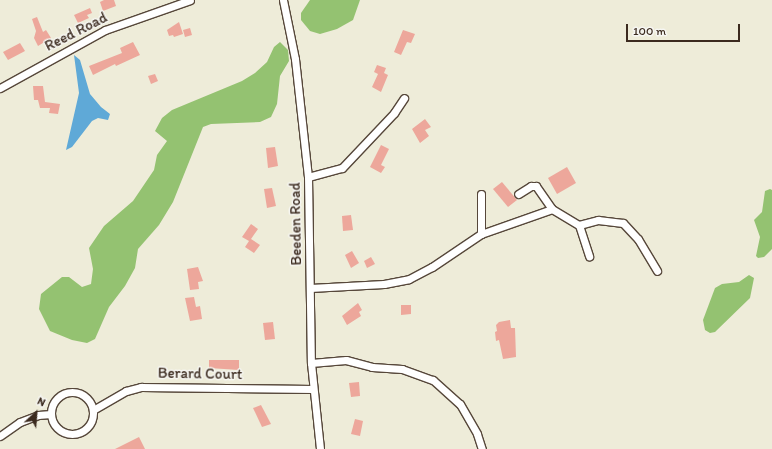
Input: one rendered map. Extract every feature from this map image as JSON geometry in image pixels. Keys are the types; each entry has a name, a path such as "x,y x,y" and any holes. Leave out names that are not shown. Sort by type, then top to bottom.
{"street":[{"name":"Reed Road","path":"0,88 105,30 190,0"},
{"name":"Beeden Road","path":"283,0 295,59 308,177 311,363 320,449"},
{"path":"308,177 342,168 394,114 404,98"},
{"path":"518,194 531,186 536,186 552,209 579,225 588,256"},
{"path":"481,194 481,234"},
{"path":"310,288 384,284 409,278 432,267 481,234 552,209"},
{"path":"579,225 598,220 623,223 638,239 657,271"},
{"path":"311,363 346,360 372,367 402,369 433,380 460,404 477,434 482,449"},
{"name":"Berard Court","path":"93,410 126,390 141,387 313,388"},
{"path":"73,392 84,396 93,410 88,427 71,434 55,426 51,414 57,398 73,392"},
{"path":"0,436 20,422 38,415 51,414"}],"green space":[{"path":"310,0 360,0 353,20 337,29 320,34 310,31 301,20 301,13"},
{"path":"280,42 288,50 289,61 280,76 277,104 271,117 260,122 211,124 203,127 173,202 159,225 138,249 135,268 125,286 109,307 95,339 87,343 72,340 50,331 39,309 41,294 62,277 69,277 82,287 91,284 93,269 89,248 104,226 133,201 154,170 157,155 167,141 155,131 162,118 172,110 242,81 255,73 267,62 274,47"},
{"path":"770,189 772,190 772,249 764,257 758,258 756,256 760,237 754,220 762,212 765,191"},
{"path":"749,275 754,278 750,298 715,332 710,333 705,330 703,320 715,288 722,284 739,282"}],"water":[{"path":"74,55 80,60 90,94 101,107 110,114 108,120 98,118 92,121 72,147 66,150 79,93"}],"building":[{"path":"104,0 114,0 116,6 103,11 100,2"},
{"path":"90,8 92,13 87,15 89,18 78,23 74,15"},
{"path":"37,17 43,32 46,30 51,38 38,46 34,38 36,31 32,19"},
{"path":"179,22 183,34 174,37 173,35 169,36 167,30"},
{"path":"190,28 192,35 185,37 183,30"},
{"path":"403,30 415,34 411,43 407,42 401,55 394,52"},
{"path":"133,42 140,55 116,66 115,64 93,75 89,66 122,53 120,48"},
{"path":"20,43 25,51 8,60 3,52"},
{"path":"377,65 386,68 384,73 388,75 381,92 372,87 378,74 374,72"},
{"path":"155,74 158,81 151,84 148,76"},
{"path":"33,86 43,86 45,102 60,104 58,114 49,113 50,108 40,108 38,100 34,100"},
{"path":"425,119 431,127 425,130 429,136 420,143 412,129"},
{"path":"381,145 389,149 381,165 385,167 381,173 370,167"},
{"path":"275,147 278,166 268,168 266,148"},
{"path":"567,167 576,183 557,194 548,178"},
{"path":"502,182 517,200 508,207 493,189"},
{"path":"272,188 276,206 267,208 264,189"},
{"path":"351,215 353,230 343,231 342,216"},
{"path":"251,224 258,229 251,239 260,245 254,253 245,247 249,241 242,237"},
{"path":"352,251 359,263 351,268 345,255"},
{"path":"371,257 375,264 367,268 364,261"},
{"path":"198,267 203,281 198,282 199,289 190,290 187,269"},
{"path":"194,297 196,307 200,306 202,319 190,321 185,298"},
{"path":"358,303 362,310 359,312 361,316 347,325 342,316"},
{"path":"401,305 411,305 411,314 401,315"},
{"path":"510,320 511,328 515,328 516,357 503,359 499,340 496,341 496,325 499,322"},
{"path":"273,322 275,339 265,340 263,323"},
{"path":"209,360 239,360 239,370 209,368"},
{"path":"359,382 360,396 351,397 349,383"},
{"path":"261,405 271,424 262,427 253,408"},
{"path":"355,419 363,421 360,436 351,434"},
{"path":"139,437 145,449 115,449"}]}
